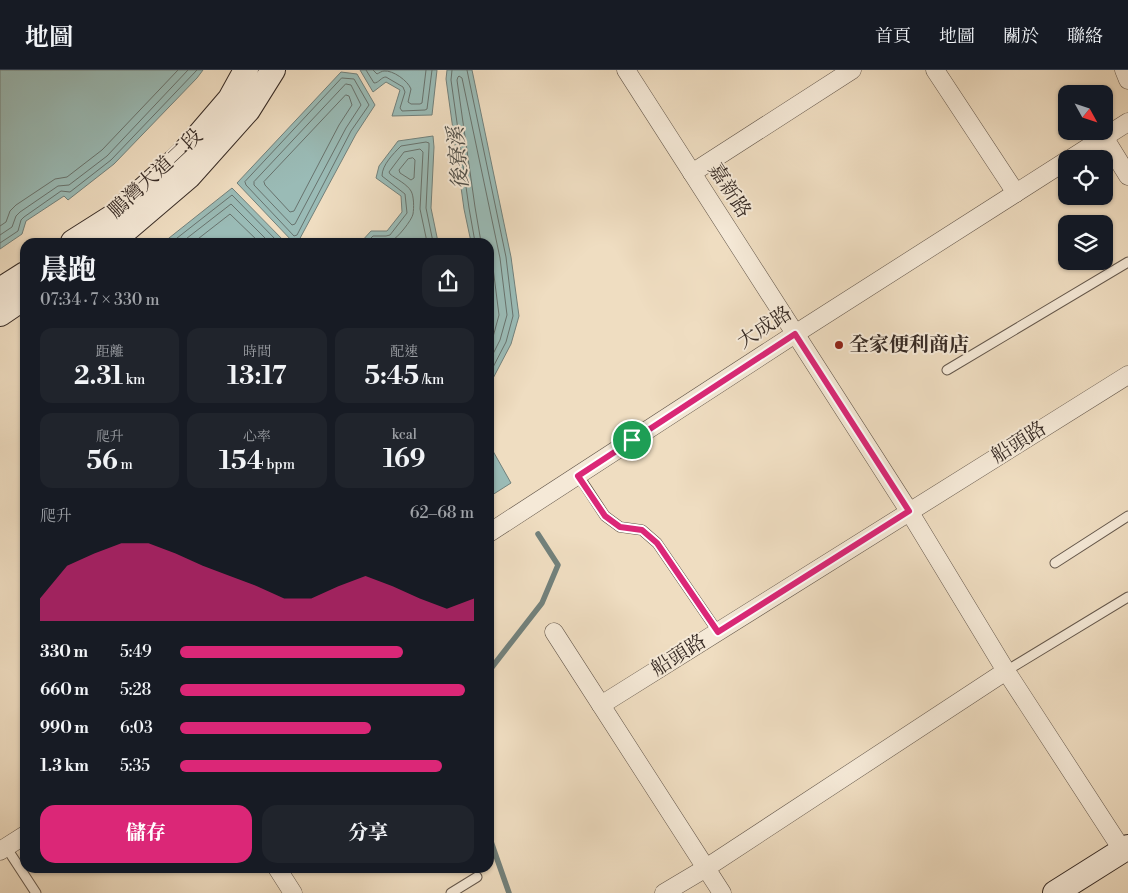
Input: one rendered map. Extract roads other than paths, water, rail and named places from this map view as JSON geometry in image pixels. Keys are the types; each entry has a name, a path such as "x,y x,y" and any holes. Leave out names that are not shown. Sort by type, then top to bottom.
{"street":[{"name":"鵬灣大道二段","path":"79,238 114,216 182,155 230,99 246,70"},
{"name":"鵬灣大道二段","path":"114,238 189,176 248,110 272,70"},
{"name":"嘉新路","path":"626,70 795,334"},
{"path":"692,173 852,70"},
{"path":"935,70 1016,193"},
{"path":"1124,70 1128,80"},
{"path":"1113,131 1128,122"},
{"path":"1084,150 1099,140"},
{"path":"1106,140 1128,176"},
{"name":"大成路","path":"494,530 1058,166"},
{"path":"0,290 20,277"},
{"path":"0,314 20,300"},
{"path":"795,334 909,511 1006,670 1125,849 1055,893"},
{"name":"船頭路","path":"601,705 1128,375"},
{"path":"554,632 722,893"},
{"path":"664,893 706,868 1006,670"},
{"path":"3,849 20,838"},
{"path":"280,873 293,893"}],"lane":[{"path":"947,370 1128,262"},
{"path":"578,476 605,516 620,527 642,530 657,543 718,632"},
{"path":"1055,563 1128,516"},
{"path":"1006,670 1128,597"},
{"path":"3,849 20,872"},
{"path":"21,873 36,893"},
{"path":"451,893 477,878"}],"water":[{"path":"0,70 203,70 114,164 68,200 64,196 26,221 22,234 0,249"},
{"path":"360,70 437,70 432,115 392,116 400,90 386,82 373,92"},
{"path":"447,70 472,70 511,257 519,316 511,344 494,376 494,238 470,238 464,209 446,79"},
{"path":"341,72 357,74 375,105 356,134 300,238 289,238 237,183"},
{"path":"433,136 431,208 437,238 365,238 371,231 387,231 402,212 401,196 376,178 379,166 398,141"},
{"path":"232,188 281,238 169,238"},
{"path":"494,453 511,483 494,494"}],"waterway":[{"name":"後寮溪","path":"494,665 542,603 558,565 538,534"},
{"name":"後寮溪","path":"494,850 509,893"}],"place":[{"name":"全家便利商店","path":"839,345"}]}
